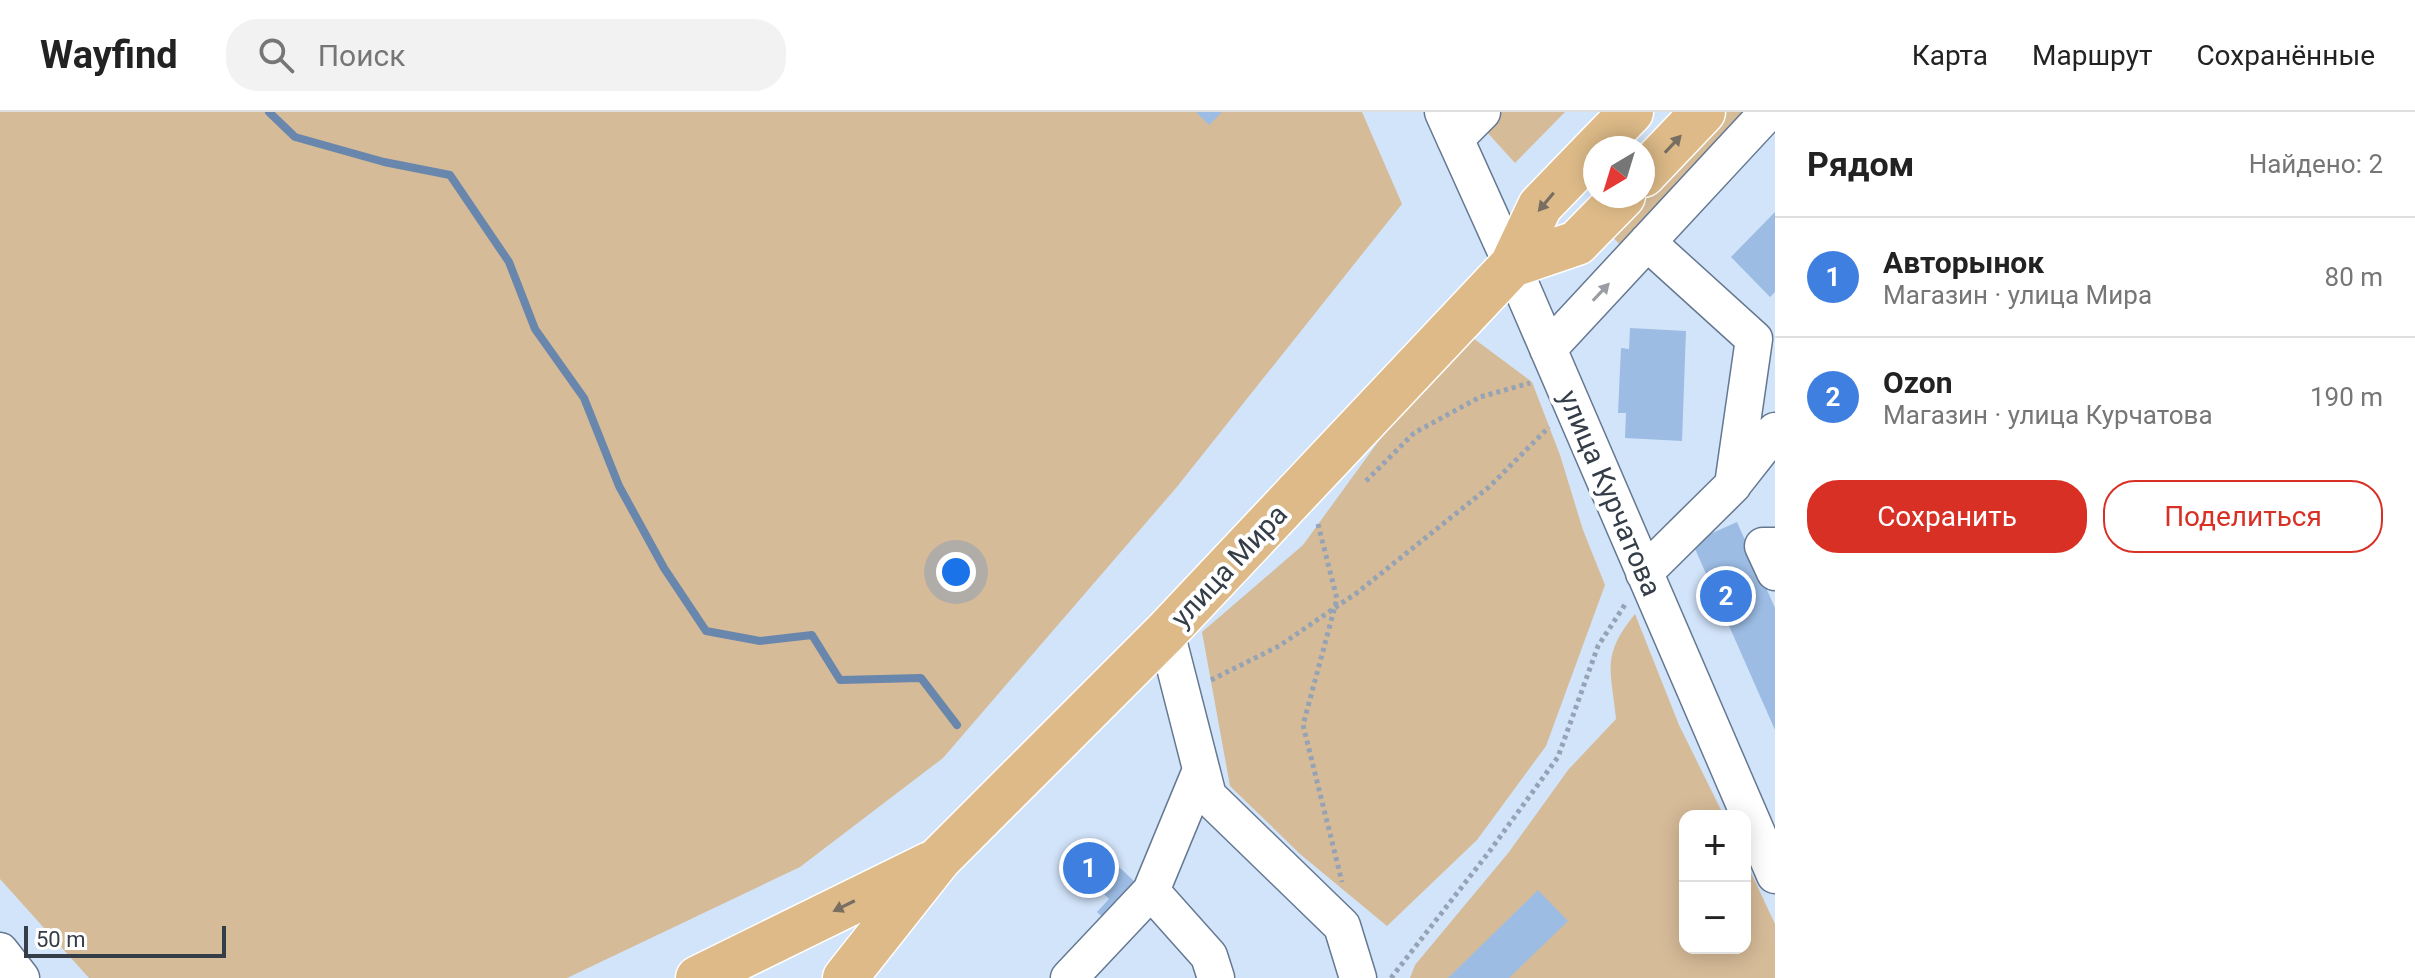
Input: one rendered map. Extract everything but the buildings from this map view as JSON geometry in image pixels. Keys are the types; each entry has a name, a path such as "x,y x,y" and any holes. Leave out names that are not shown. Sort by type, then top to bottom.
{"main road":[{"name":"улица Мира","path":"1608,136 1631,112"},
{"path":"1655,162 1703,112"},
{"name":"улица Мира","path":"939,859 1166,632 1512,265 1540,206 1583,162"},
{"name":"улица Мира","path":"1512,265 1577,243 1611,208"},
{"path":"698,978 939,859"},
{"path":"845,978 939,859"}],"street":[{"path":"1449,126 1482,112"},
{"path":"1548,349 1768,112"},
{"name":"улица Курчатова","path":"1449,126 1775,875"},
{"path":"1647,242 1754,339 1733,485"},
{"path":"1644,573 1733,485 1775,431"},
{"path":"1775,546 1763,546 1775,572"},
{"path":"1166,632 1208,796 1342,926 1358,978"},
{"path":"1069,978 1151,891 1201,770"},
{"path":"1151,891 1209,956 1216,978"},
{"path":"0,951 21,978"}],"path":[{"path":"1366,481 1414,433 1480,397 1532,382"},
{"path":"1211,680 1279,646 1334,609 1489,487 1549,427"},
{"path":"1318,524 1337,599 1303,725 1345,891"},
{"path":"1391,978 1558,757 1598,646 1644,573"}],"shaded area":[{"path":"0,112 1362,112 1402,204 1176,488 943,758 800,867 567,978 89,978 0,879"},
{"path":"1502,112 1565,112 1515,163 1485,130"},
{"path":"1724,112 1771,112 1634,260 1610,234 1634,208 1655,208 1655,186"},
{"path":"1473,338 1532,382 1605,585 1546,746 1477,840 1387,926 1300,854 1230,786 1202,632 1303,545 1439,358"},
{"path":"1635,614 1679,725 1721,810 1679,810 1679,954 1751,954 1751,873 1775,924 1775,978 1410,978 1415,965 1509,852 1568,770 1616,719 1611,664 1624,629"}],"waterway":[{"path":"269,112 295,137 384,162 450,175 509,262 535,329 584,398 619,486 664,568 706,631 760,641 812,635 840,680 921,678 957,725"}],"place":[{"name":"Ozon","path":"1726,596"},
{"name":"Авторынок","path":"1089,868"}]}
